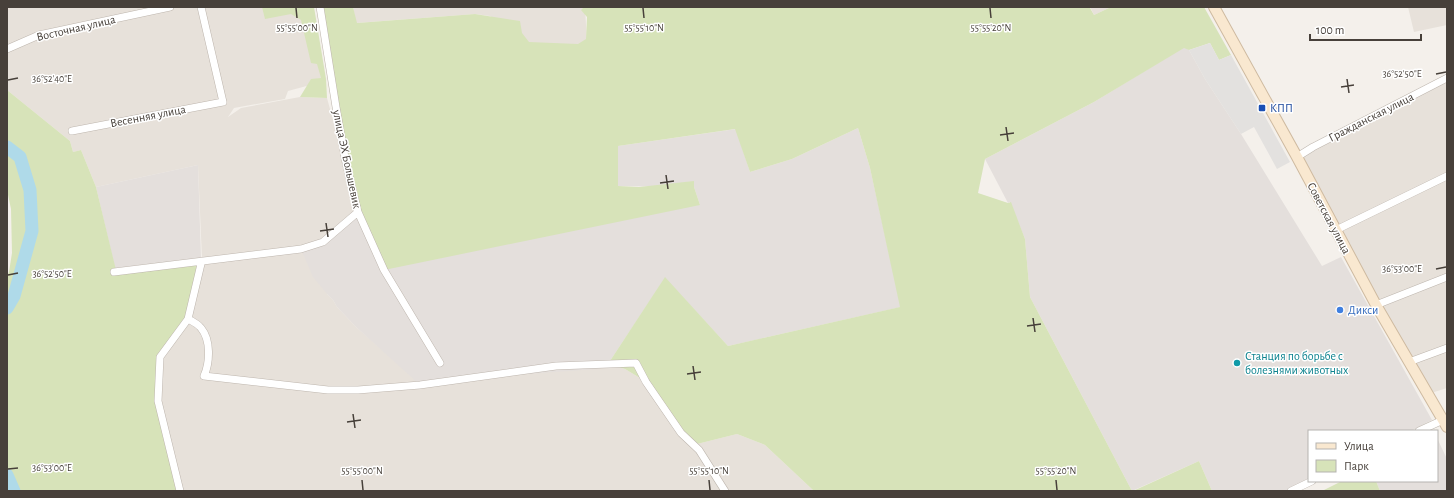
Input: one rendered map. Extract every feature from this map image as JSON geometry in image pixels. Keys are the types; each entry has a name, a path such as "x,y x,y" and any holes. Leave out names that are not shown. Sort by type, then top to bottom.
{"main road":[{"name":"Советская улица","path":"1214,7 1297,157 1376,305 1445,424"}],"street":[{"name":"Восточная улица","path":"7,49 39,35 170,7"},
{"name":"Весенняя улица","path":"72,131 223,102 201,7"},
{"name":"улица ЭХ Большевик","path":"320,7 339,121 358,212 384,270 440,363"},
{"name":"Гражданская улица","path":"1297,157 1313,147 1447,78"},
{"path":"1336,230 1447,176"},
{"path":"114,272 301,250 323,242 358,212"},
{"path":"180,491 158,401 160,357 188,319 201,264"},
{"path":"1376,305 1447,277"},
{"path":"188,319 201,328 208,341 207,368 204,376 328,390 358,390 420,385 556,366 636,363 646,382 681,433 699,450 725,491"},
{"path":"1409,362 1447,348"},
{"path":"1423,430 1445,424"},
{"path":"1291,491 1310,482"}],"shaded area":[{"path":"7,7 311,7 325,81 288,91 285,99 234,108 228,117 241,108 300,97 327,98 358,212 327,294 356,327 387,354 608,364 625,369 640,378 676,431 697,444 737,434 765,445 814,491 180,491 158,401 160,357 202,261 262,253 261,250 202,259 198,165 96,187 81,150 73,152 70,141 7,90"},
{"path":"353,7 585,7 587,43 585,83 490,16 475,14 356,23"},
{"path":"1090,7 1111,7 1094,15"},
{"path":"1408,7 1447,7 1447,25 1414,32"},
{"path":"1210,43 1219,60 1231,55 1290,162 1277,169 1254,127 1241,134 1205,79 1189,50"},
{"path":"1184,47 1189,50 1205,79 1241,134 1322,266 1341,257 1432,420 1413,430 1308,430 1308,482 1293,491 1212,491 1199,461 1132,491 1030,297 1025,239 1010,202 1008,203 985,159 1094,102"},
{"path":"1447,78 1447,388 1428,394 1297,157"},
{"path":"858,128 870,168 901,307 728,346 665,278 608,364 597,369 497,376 420,385 356,327 337,307 333,300 313,277 301,249 323,242 358,212 700,205 694,187 618,186 618,146 736,129 750,172 792,159"},
{"path":"198,165 201,258 115,268 96,187"},
{"path":"1438,440 1447,459 1447,491 1380,491 1376,482 1438,482"}],"green space":[{"path":"262,7 314,7 326,79 327,98 300,97 311,79 321,78 317,64 311,63 301,20 291,14 265,19"},
{"path":"320,7 353,7 357,23 475,14 520,21 522,33 529,42 578,44 586,39 587,17 581,10 584,7 1092,7 1090,8 1094,15 1111,7 1204,7 1231,55 1219,60 1210,43 1189,50 1184,48 1094,102 985,159 978,193 1008,203 1011,202 1025,239 1030,297 1132,491 814,491 765,445 737,434 697,444 676,431 640,378 625,369 608,364 665,277 728,346 900,307 870,168 858,128 792,159 750,172 735,129 618,146 618,186 639,187 694,181 694,187 700,205 384,270 358,212"},
{"path":"7,90 70,141 73,152 81,150 96,187 116,270 202,261 188,319 160,357 158,401 180,491 7,491 7,276 12,253 11,209 7,190"},
{"path":"1199,461 1212,491 1133,491"},
{"path":"1340,482 1376,482 1380,491 1322,491"}],"waterway":[{"path":"7,147 20,157 30,190 32,231 14,296 7,308"},
{"path":"7,475 14,491"}],"place":[{"name":"КПП","path":"1262,108"},
{"name":"Дикси","path":"1340,310"},
{"name":"Станция по борьбе с болезнями животных","path":"1237,363"}]}
